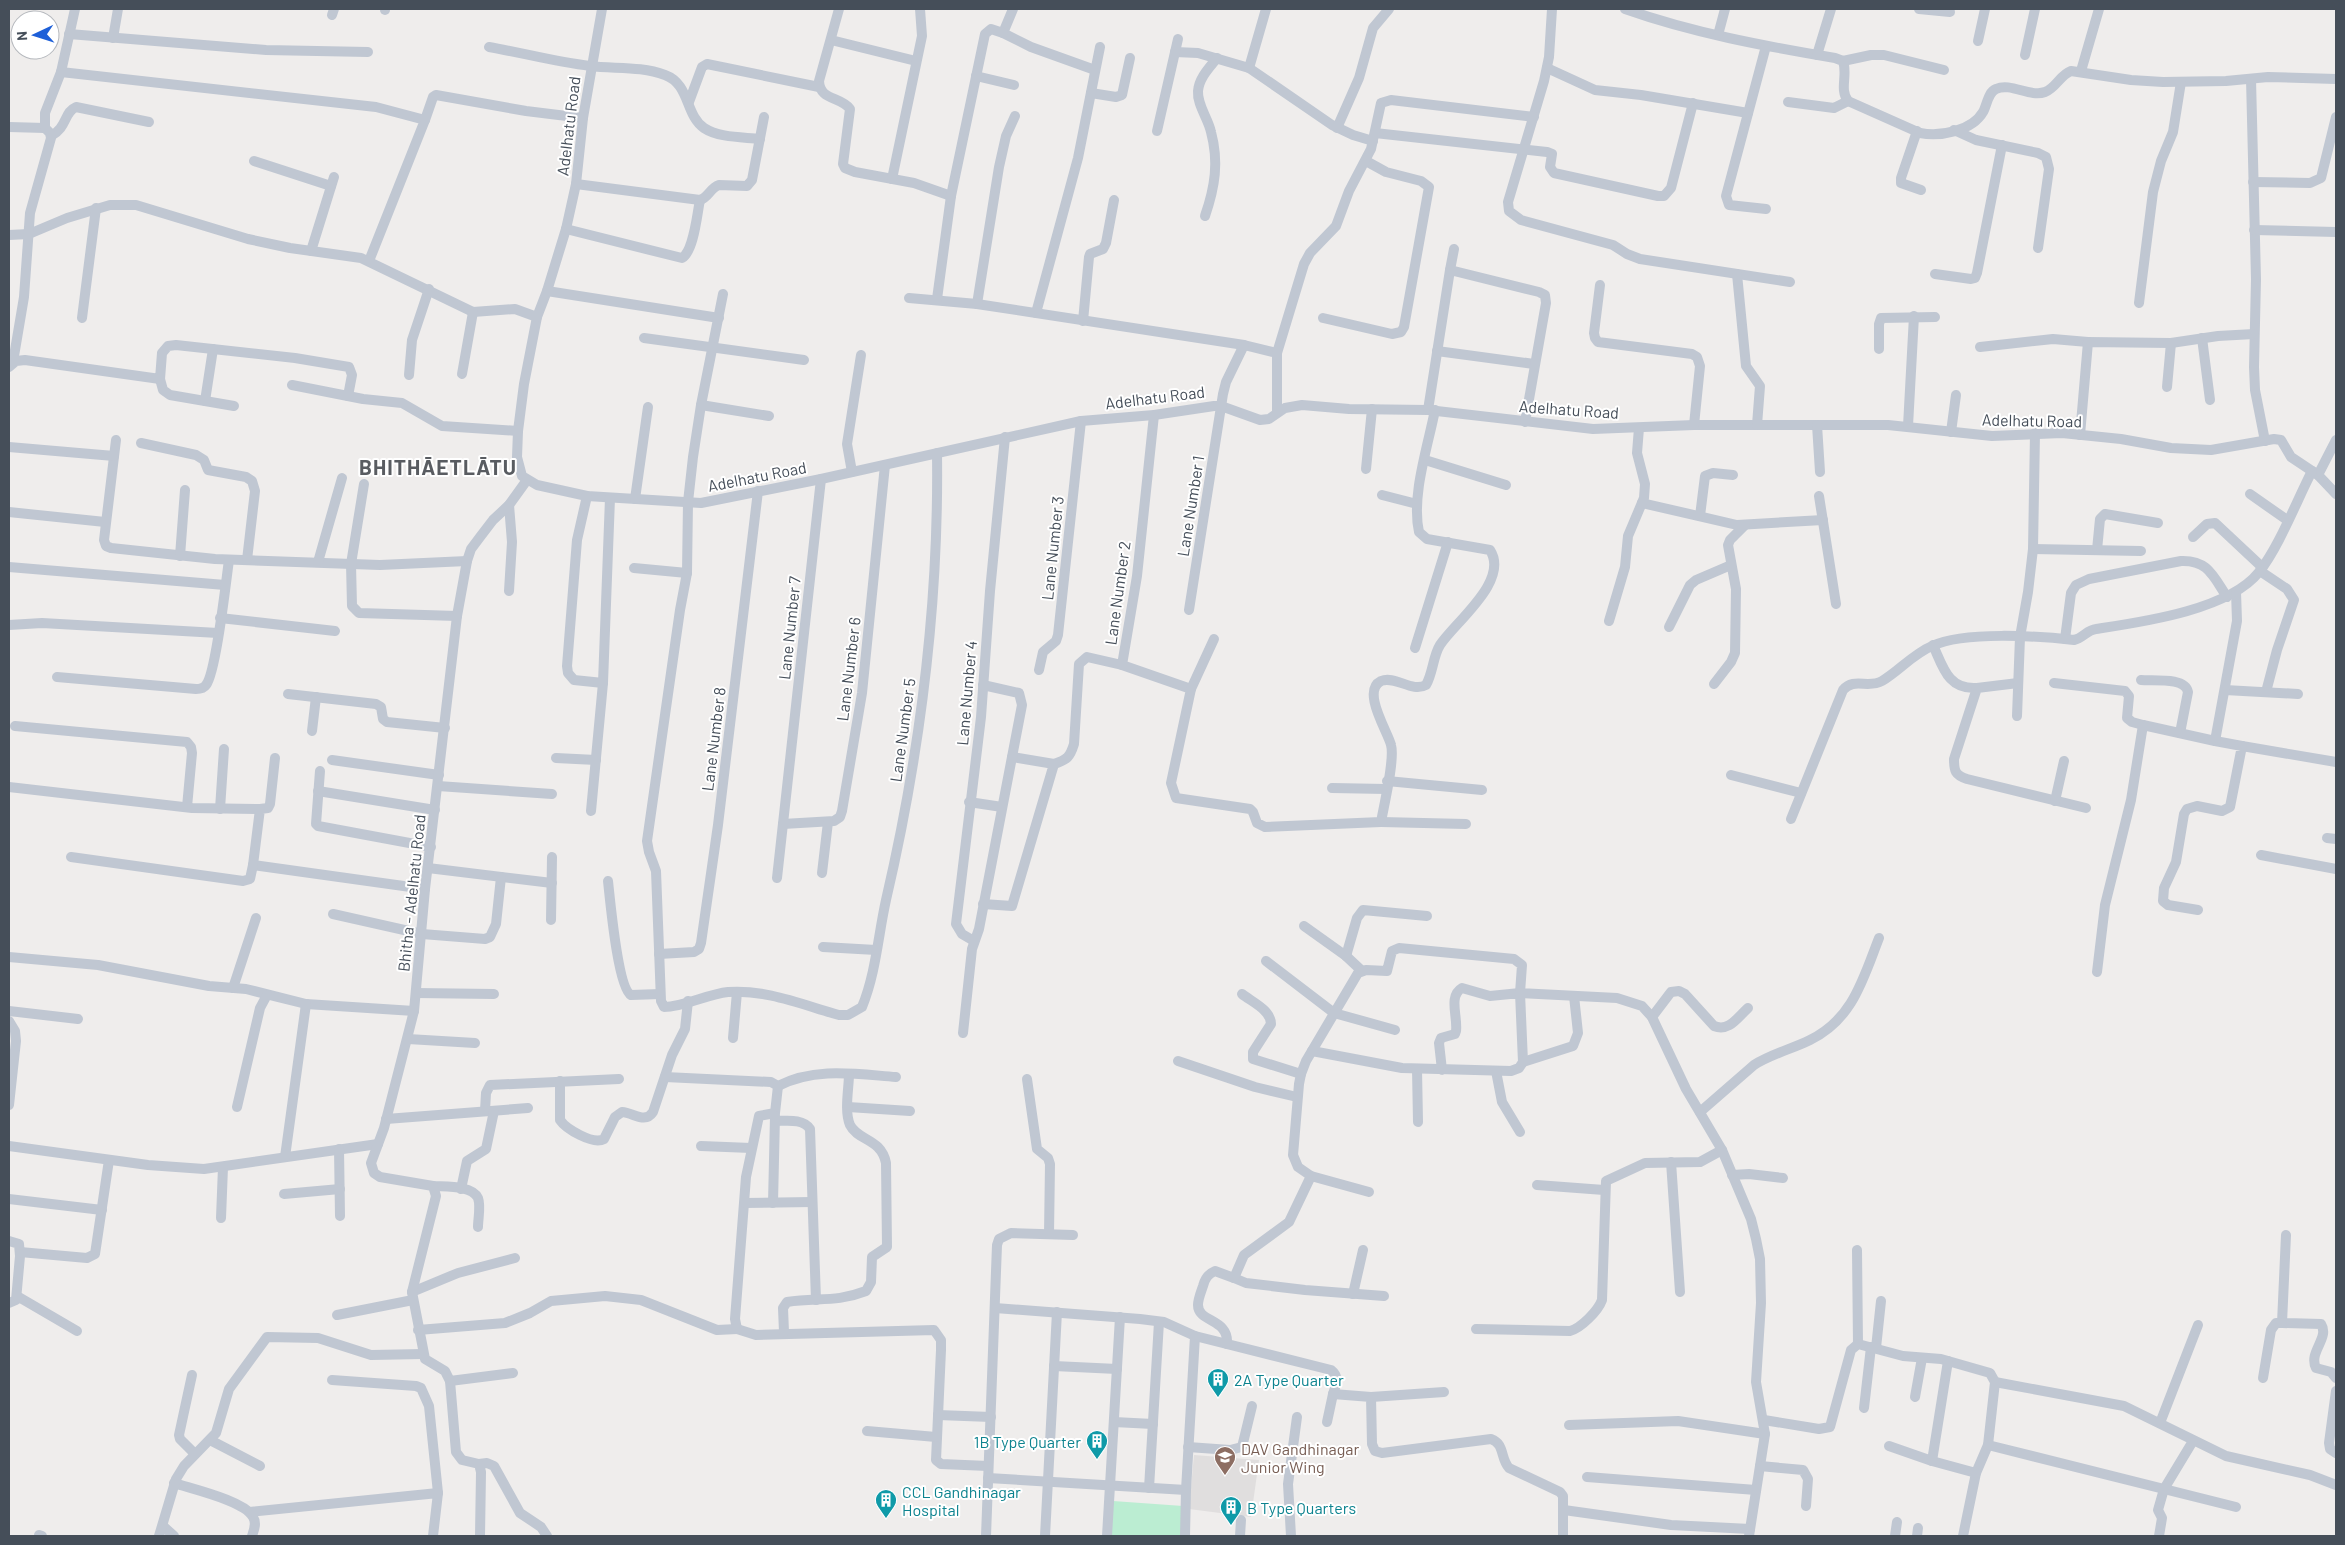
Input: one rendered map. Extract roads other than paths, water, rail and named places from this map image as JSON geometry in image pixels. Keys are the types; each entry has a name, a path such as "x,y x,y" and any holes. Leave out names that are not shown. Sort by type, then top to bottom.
{"street":[{"path":"11,365 24,297 32,202 48,132 45,113 61,72 75,9"},
{"path":"113,38 118,9"},
{"name":"Adelhatu Road","path":"600,9 583,118 576,184 566,229 547,291 536,317 518,430 517,457 522,476 537,485 588,496 701,503 821,479 1081,421 1154,415 1221,406 1260,420 1269,419 1277,412 1302,405 1431,410 1593,429 1694,425 1888,424 2006,437 2035,433 2080,435 2121,439 2171,448 2203,450 2281,440 2291,457 2315,473 2336,494"},
{"path":"839,9 819,87 824,95 846,104 850,109 843,164 845,168 914,183 951,196"},
{"path":"892,179 922,36 920,9"},
{"path":"1003,33 1013,9"},
{"path":"1249,68 1266,9"},
{"path":"1337,128 1359,78 1372,28 1389,9"},
{"path":"1552,9 1547,68 1508,202 1509,212 1514,217 1613,245 1626,254 1640,259 1790,282"},
{"path":"1625,9 1664,23 1843,61 1871,55 1884,56 1944,70"},
{"path":"1718,35 1725,9"},
{"path":"1817,55 1831,9"},
{"path":"1919,9 1950,12"},
{"path":"1978,41 1985,9"},
{"path":"2025,55 2036,9"},
{"path":"2081,71 2099,9"},
{"path":"937,299 951,196 985,34 991,28 1031,47 1095,70"},
{"path":"69,34 266,50 368,52"},
{"path":"1157,131 1178,39"},
{"path":"831,40 916,61"},
{"path":"1766,46 1726,196 1726,201 1730,205 1766,209"},
{"path":"489,47 591,66 626,67 666,75 677,82 689,102 697,121 711,132 760,139"},
{"path":"1036,313 1073,176 1100,47"},
{"path":"1176,52 1192,52 1249,68 1337,128 1353,135 1524,149 1552,154 1550,167 1554,173 1658,196 1664,196 1671,188 1693,103"},
{"path":"1091,93 1116,97 1122,95 1130,58"},
{"path":"1205,216 1214,189 1216,163 1212,133 1198,98 1198,89 1201,78 1217,58"},
{"path":"1843,61 1846,70 1843,90 1848,101 1917,131 1931,135 1945,134 1973,122 1982,113 1990,95 1995,89 2004,88 2038,94 2053,88 2063,74 2071,71 2131,80 2181,82 2268,77 2336,79"},
{"path":"689,102 702,67 708,64 819,87"},
{"path":"1547,68 1595,90 1693,103 1748,113"},
{"path":"61,72 376,106 425,120"},
{"path":"976,76 1014,85"},
{"path":"2251,79 2256,279 2254,334 2255,390 2265,441"},
{"path":"2139,303 2153,192 2161,161 2173,132 2181,82"},
{"path":"369,261 436,95 526,111 583,118"},
{"path":"1277,412 1277,353 1304,264 1310,253 1336,226 1349,191 1366,161 1374,137 1381,103 1391,100 1534,117"},
{"path":"1788,102 1834,108 1848,101"},
{"path":"9,127 48,132 61,130 69,112 76,107 149,122"},
{"path":"977,304 999,167 1006,136 1015,116"},
{"path":"576,184 700,200 705,199 714,186 744,187 750,185 764,117"},
{"path":"2253,182 2310,183 2321,178 2336,117"},
{"path":"1954,130 1976,140 2038,153 2046,157 2049,163 2038,248"},
{"path":"1917,131 1901,183 1905,186 1921,190"},
{"path":"1935,274 1971,279 1975,278 1978,273 2002,145"},
{"path":"254,161 333,182 311,251"},
{"path":"1323,318 1392,334 1401,332 1404,327 1429,187 1421,181 1386,172 1366,161"},
{"path":"566,229 682,258 687,255 690,247 700,200"},
{"path":"1084,320 1089,257 1090,254 1104,249 1114,200"},
{"path":"9,235 29,234 96,208 110,205 136,205 248,239 311,251 353,256 369,261 473,312 515,309 536,317"},
{"path":"82,318 96,208"},
{"path":"2254,230 2336,232"},
{"path":"1381,822 1391,745 1382,727 1375,702 1376,687 1378,683 1388,680 1417,687 1426,685 1438,647 1484,593 1491,578 1494,563 1490,550 1421,536 1417,525 1417,504 1425,460 1437,351 1454,249"},
{"path":"1450,270 1545,295 1546,303 1525,422"},
{"path":"1737,274 1745,358 1749,373 1760,386 1757,425"},
{"path":"1600,285 1594,333 1598,342 1697,356 1700,366 1694,425"},
{"path":"409,375 412,340 428,289"},
{"path":"547,291 719,318"},
{"path":"723,294 701,405 688,502 687,573 647,841 656,871 660,994 662,1005 664,1007 713,994 737,992 733,1038"},
{"path":"909,298 977,304 1244,345 1277,353"},
{"path":"462,374 473,312"},
{"path":"1908,426 1914,316"},
{"path":"1879,348 1879,324 1881,318 1935,317"},
{"path":"1980,347 2053,339 2088,342 2171,343 2229,334 2254,334"},
{"path":"644,338 712,349 804,360"},
{"path":"2202,338 2210,400"},
{"path":"2080,435 2088,342"},
{"path":"2168,388 2171,343"},
{"path":"234,406 166,393 160,378 162,353 168,346 176,344 348,367 352,375 348,396"},
{"name":"Lane Number 1","path":"1189,610 1221,406 1226,382 1244,345"},
{"path":"205,401 213,349"},
{"path":"1437,351 1534,364"},
{"path":"852,472 848,444 861,355"},
{"path":"11,365 25,360 160,378"},
{"path":"292,386 402,403 442,426 518,430"},
{"path":"1951,432 1956,395"},
{"path":"701,405 769,416"},
{"path":"635,499 648,407"},
{"path":"1366,469 1372,409"},
{"name":"Lane Number 2","path":"1154,415 1137,576 1122,665 1191,689"},
{"name":"Lane Number 3","path":"1039,670 1043,652 1056,641 1058,635 1081,421"},
{"path":"1817,425 1820,472"},
{"path":"1609,621 1625,567 1628,536 1642,503 1645,484 1637,453 1639,428"},
{"path":"2017,716 2020,637 2033,550 2035,433"},
{"name":"Lane Number 4","path":"974,941 962,934 956,924 983,685 1005,437"},
{"path":"116,440 105,522 104,540 106,546 180,556 229,560 380,565 466,561"},
{"path":"1791,819 1847,684 1854,682 1870,684 1882,681 1919,653 1933,645 1954,639 2020,637 2080,639 2087,632 2095,629 2117,627 2156,619 2232,594 2261,569 2287,520 2336,440"},
{"path":"141,443 196,455 204,460 208,470 246,477 252,480 255,491 247,560"},
{"path":"9,448 114,456"},
{"name":"Lane Number 5","path":"737,992 761,994 839,1014 848,1015 862,1007 872,978 876,950 904,826 921,715 936,541 937,453"},
{"path":"1425,460 1506,485"},
{"name":"Lane Number 6","path":"828,822 840,817 854,744 878,548 885,465"},
{"path":"1700,516 1705,476 1712,473 1733,475"},
{"path":"318,562 342,478"},
{"name":"Lane Number 7","path":"777,878 821,479"},
{"name":"Bhitha - Adelhatu Road","path":"433,1186 380,1177 374,1173 371,1162 386,1119 414,1011 425,889 457,616 466,561 480,537 493,520 509,505 527,480"},
{"path":"364,484 351,564 352,606 359,613 457,616"},
{"path":"180,556 185,490"},
{"name":"Lane Number 8","path":"659,954 694,952 699,949 701,943 718,825 758,491"},
{"path":"2250,494 2287,520"},
{"path":"1382,495 1417,504"},
{"path":"588,496 578,540 567,666 568,673 574,680 603,683"},
{"path":"1819,496 1836,604"},
{"path":"591,811 603,683 610,498"},
{"path":"1642,503 1745,525 1823,520"},
{"path":"509,505 512,542 509,591"},
{"path":"9,512 105,522"},
{"path":"2097,550 2100,519 2105,514 2158,522"},
{"path":"2193,537 2207,524 2215,523 2261,569 2287,589 2294,600 2276,650 2266,692"},
{"path":"1714,684 1735,654 1736,589 1728,545 1730,540 1745,525"},
{"path":"1415,648 1448,542"},
{"path":"2033,550 2141,551"},
{"path":"57,677 196,690 203,688 207,684 218,633 229,560"},
{"path":"2065,639 2071,593 2076,585 2090,579 2180,560 2194,560 2204,564 2232,594 2237,621 2215,741"},
{"path":"1669,627 1690,585 1696,580 1731,565"},
{"path":"9,567 225,585"},
{"path":"634,568 687,573"},
{"path":"220,618 334,631"},
{"path":"9,625 42,623 218,633"},
{"path":"1214,639 1191,689 1171,783 1176,798 1250,809 1260,826 1381,822 1466,824"},
{"path":"1933,645 1947,674 1961,688 2018,683"},
{"path":"1012,757 1054,764 1066,760 1071,754 1074,744 1079,664 1087,657 1122,665"},
{"path":"2141,680 2177,682 2187,687 2188,692 2180,733"},
{"path":"2054,682 2125,691 2129,696 2127,718 2132,722 2215,741 2336,762"},
{"path":"962,1033 974,941 1012,757 1021,697 1014,690 983,685"},
{"path":"1978,688 1954,759 1954,770 1958,776 2086,808"},
{"path":"2225,690 2298,694"},
{"path":"288,694 379,705 381,717 387,722 445,728"},
{"path":"312,731 316,697"},
{"path":"2097,972 2105,905 2131,800 2143,725"},
{"path":"15,726 188,742 192,753 187,807"},
{"path":"2198,910 2168,906 2163,901 2164,888 2176,862 2184,814 2187,809 2197,806 2222,811 2230,806 2242,746"},
{"path":"220,809 224,749"},
{"path":"9,787 187,807 260,809 268,808 270,804 275,758"},
{"path":"556,758 596,760"},
{"path":"332,760 439,775"},
{"path":"2055,801 2064,760"},
{"path":"983,904 1012,906 1054,764"},
{"path":"320,770 316,824 318,826 431,847"},
{"path":"1731,774 1801,794"},
{"path":"1332,788 1387,785 1482,790"},
{"path":"438,786 552,794"},
{"path":"318,791 435,810"},
{"path":"969,802 1002,807"},
{"path":"71,857 243,881 250,879 260,809"},
{"path":"783,824 828,822 822,873"},
{"path":"2261,855 2336,869"},
{"path":"551,920 552,857"},
{"path":"253,865 425,889"},
{"path":"428,868 552,883"},
{"path":"333,914 422,934 480,940 490,937 496,924 501,877"},
{"path":"608,881 616,946 624,988 631,995 660,994"},
{"path":"1346,956 1357,918 1363,910 1427,916"},
{"path":"233,988 256,918"},
{"path":"1304,926 1362,970 1387,971 1392,951 1399,948 1514,959 1522,965 1520,993 1523,1062 1519,1068 1511,1071 1402,1068 1312,1051"},
{"path":"1700,1112 1754,1065 1763,1059 1813,1039 1846,1012 1857,994 1879,938"},
{"path":"823,948 876,950"},
{"path":"9,957 98,965 209,986 233,988 306,1004 414,1011"},
{"path":"1266,961 1334,1013 1395,1030"},
{"path":"1362,970 1355,976 1301,1074 1294,1163 1298,1168 1311,1176 1369,1192"},
{"path":"1442,1070 1439,1043 1441,1038 1455,1034 1454,998 1456,992 1462,988 1490,996 1520,993 1631,1000 1642,1006 1652,1017 1700,1112 1722,1150 1751,1220 1760,1259 1760,1322 1756,1382 1765,1434 1749,1533 1671,1525 1564,1510"},
{"path":"1652,1017 1671,992 1678,991 1685,994 1714,1026 1721,1028 1726,1028 1748,1008"},
{"path":"416,993 494,994"},
{"path":"1242,994 1268,1013 1271,1019 1271,1024 1253,1052 1253,1059 1301,1074"},
{"path":"238,1107 260,1008 267,995"},
{"path":"1523,1062 1573,1046 1578,1033 1574,996"},
{"path":"560,1081 562,1123 588,1138 600,1141 604,1139 619,1113 626,1112 645,1119 650,1117 672,1055 685,1029 688,1001"},
{"path":"285,1157 306,1004"},
{"path":"9,1011 78,1019"},
{"path":"9,1021 15,1031 16,1041 9,1105"},
{"path":"408,1039 475,1043"},
{"path":"1178,1061 1255,1087 1298,1097"},
{"path":"1417,1069 1418,1122"},
{"path":"1496,1071 1502,1102 1520,1132"},
{"path":"778,1086 797,1077 812,1074 896,1077"},
{"path":"784,1332 783,1308 787,1302 849,1297 866,1291 871,1282 870,1262 872,1258 887,1247 886,1163 884,1153 852,1128 848,1107 849,1074"},
{"path":"665,1077 770,1082 778,1086"},
{"path":"461,1188 467,1161 486,1150 490,1111 486,1092 490,1085 618,1079"},
{"path":"1027,1079 1037,1149 1048,1158 1050,1164 1049,1234"},
{"path":"773,1202 775,1117 778,1086"},
{"path":"848,1107 910,1111"},
{"path":"386,1119 528,1108"},
{"path":"737,1330 735,1319 744,1203 751,1148 759,1116 801,1122 808,1124 810,1128 816,1300"},
{"path":"9,1146 187,1169 223,1167 378,1144"},
{"path":"701,1146 751,1148"},
{"path":"339,1149 340,1216"},
{"path":"1476,1329 1570,1331 1598,1309 1602,1296 1604,1190 1606,1181 1638,1165 1652,1162 1700,1162 1722,1150"},
{"path":"20,1252 92,1257 96,1250 109,1160"},
{"path":"1671,1162 1680,1292"},
{"path":"221,1218 223,1167"},
{"path":"1732,1175 1749,1174 1783,1178"},
{"path":"1234,1278 1244,1255 1289,1222 1311,1176"},
{"path":"478,1227 478,1197 461,1188 433,1186 436,1196 414,1287 418,1330 423,1354 429,1363 445,1371 450,1381 456,1452 462,1460 479,1464 487,1463 494,1466 520,1513 541,1527 547,1536"},
{"path":"1537,1186 1604,1190"},
{"path":"284,1194 340,1189"},
{"path":"9,1199 102,1210"},
{"path":"744,1203 812,1202"},
{"path":"986,1536 996,1245 999,1239 1011,1233 1073,1235"},
{"path":"2282,1322 2286,1235"},
{"path":"9,1241 19,1244 20,1252 17,1296 13,1303 9,1304"},
{"path":"1353,1294 1363,1250"},
{"path":"1857,1250 1858,1344"},
{"path":"337,1315 414,1287 515,1258"},
{"path":"1227,1344 1228,1337 1223,1327 1202,1315 1199,1310 1198,1304 1206,1278 1211,1272 1222,1272 1246,1283 1384,1296"},
{"path":"17,1296 77,1331"},
{"path":"418,1330 510,1322 551,1301 604,1296 641,1300 717,1330 737,1330 756,1335 784,1332 934,1330 941,1340 936,1460 941,1464 988,1466"},
{"path":"1864,1408 1880,1301"},
{"path":"994,1308 1120,1317 1159,1322 1195,1336 1330,1370 1336,1374 1337,1379 1327,1422"},
{"path":"1045,1536 1057,1312"},
{"path":"1106,1536 1120,1317"},
{"path":"1149,1488 1159,1322"},
{"path":"2263,1378 2271,1330 2276,1323 2282,1322 2321,1324 2324,1328 2323,1334 2313,1363 2316,1368 2331,1372 2336,1378"},
{"path":"2160,1423 2198,1324"},
{"path":"1185,1536 1195,1336"},
{"path":"159,1536 174,1483 184,1466 210,1440 218,1428 229,1389 268,1337 318,1338 371,1355 423,1354"},
{"path":"1764,1420 1819,1429 1830,1427 1851,1350 1858,1344"},
{"path":"1858,1344 1903,1356 1948,1361 1990,1373 1995,1382 1988,1445 1976,1473 1964,1536"},
{"path":"1915,1397 1922,1358"},
{"path":"1932,1461 1948,1361"},
{"path":"1054,1366 1117,1369"},
{"path":"450,1381 513,1373"},
{"path":"192,1375 179,1435 180,1439 195,1454"},
{"path":"332,1380 416,1386 421,1388 428,1406 438,1493 433,1536"},
{"path":"1995,1382 2124,1406 2226,1456 2302,1472 2336,1485"},
{"path":"2336,1391 2329,1443 2330,1449 2336,1453"},
{"path":"1333,1394 1371,1397 1444,1392"},
{"path":"1371,1397 1372,1444 1375,1451 1382,1453 1491,1439 1497,1441 1501,1446 1504,1463 1509,1468 1560,1492 1564,1496 1563,1536"},
{"path":"1188,1447 1230,1450 1242,1447 1252,1406"},
{"path":"938,1415 991,1417"},
{"path":"1291,1536 1288,1484 1297,1417"},
{"path":"1569,1425 1671,1421 1765,1434"},
{"path":"1114,1422 1153,1424"},
{"path":"867,1431 936,1436"},
{"path":"210,1440 260,1466"},
{"path":"2159,1536 2162,1518 2158,1510 2164,1489 2193,1441"},
{"path":"1988,1445 2236,1507"},
{"path":"1889,1446 1932,1461 1976,1473"},
{"path":"479,1464 481,1480 480,1536"},
{"path":"1760,1466 1803,1470 1808,1479 1806,1506"},
{"path":"1587,1477 1756,1490"},
{"path":"988,1478 1186,1490"},
{"path":"174,1483 233,1502 250,1512 255,1525 252,1536"},
{"path":"250,1512 438,1493"},
{"path":"1240,1536 1241,1520"},
{"path":"1895,1536 1897,1522"},
{"path":"163,1526 174,1536"}],"place":[{"name":"2A Type Quarter","path":"1218,1398"},
{"name":"1B Type Quarter","path":"1097,1460"},
{"name":"DAV Gandhinagar Junior Wing","path":"1225,1476"},
{"name":"CCL Gandhinagar Hospital","path":"886,1519"},
{"name":"B Type Quarters","path":"1231,1526"}],"district":[{"name":"BHITHĀETLĀTU","path":"438,466"}]}
